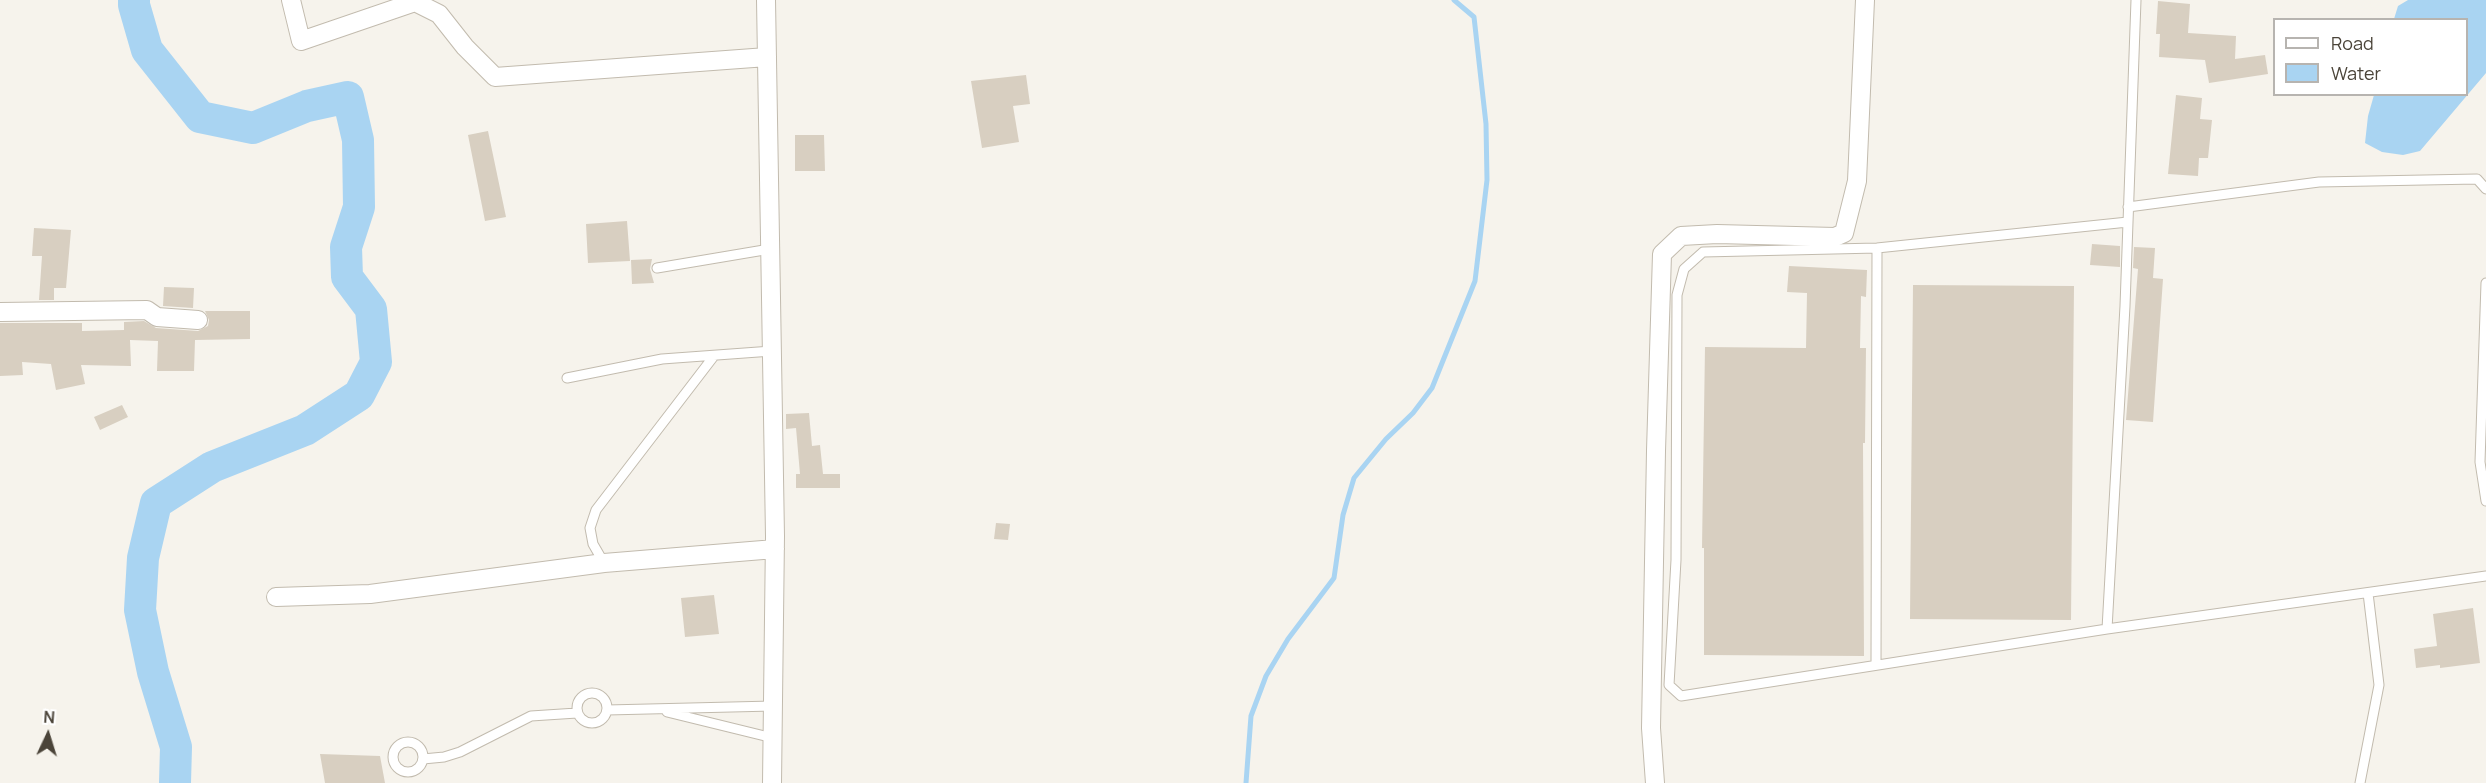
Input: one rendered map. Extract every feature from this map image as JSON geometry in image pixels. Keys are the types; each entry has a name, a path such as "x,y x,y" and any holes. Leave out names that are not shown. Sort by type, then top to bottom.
{"street":[{"path":"291,0 301,41 415,2 438,7 465,47 495,77 767,57"},
{"path":"766,0 775,549 772,783"},
{"path":"1655,783 1651,728 1655,462 1662,254 1681,236 1717,234 1835,237 1844,232 1857,181 1865,0"},
{"path":"0,312 147,310 157,317 198,320"},
{"path":"276,597 370,594 604,563 775,549"}],"lane":[{"path":"2107,629 2128,222 2136,0"},
{"path":"2128,207 2319,182 2477,179 2486,189"},
{"path":"2128,222 1877,248 1703,252 1684,268 1677,295 1677,560 1669,685 1681,696 2107,629 2486,576"},
{"path":"1876,665 1877,248"},
{"path":"657,267 770,249"},
{"path":"2486,283 2480,462 2486,501"},
{"path":"567,378 662,359 771,351"},
{"path":"604,563 593,544 590,528 596,510 714,356"},
{"path":"2360,783 2379,685 2368,593"},
{"path":"592,693 605,700 607,710 603,719 593,723 584,721 577,713 579,699 592,693"},
{"path":"607,710 773,706"},
{"path":"653,708 773,738"},
{"path":"423,759 444,757 460,752 531,716 577,713"}],"water":[{"path":"2408,0 2486,0 2486,73 2468,94 2468,18 2394,18 2398,6"},
{"path":"2374,96 2467,96 2420,151 2403,155 2382,152 2365,143 2368,116"}],"building":[{"path":"2158,1 2190,4 2188,33 2236,36 2235,59 2265,55 2268,74 2209,83 2205,60 2159,57 2160,34 2156,34"},
{"path":"1026,75 1030,104 1013,106 1019,142 982,148 971,81"},
{"path":"2176,95 2202,98 2200,119 2212,120 2208,158 2199,158 2198,176 2168,174"},
{"path":"488,131 506,217 485,221 468,135"},
{"path":"795,135 824,135 825,171 795,171"},
{"path":"627,221 630,261 588,263 586,224"},
{"path":"34,228 71,230 66,288 54,288 54,300 39,300 42,256 32,256"},
{"path":"2092,244 2120,246 2120,267 2090,265"},
{"path":"2134,247 2155,248 2153,278 2163,279 2153,422 2126,420 2138,269 2133,268"},
{"path":"652,259 650,269 654,283 632,284 631,260"},
{"path":"1789,266 1867,270 1866,297 1861,296 1860,348 1866,348 1865,443 1863,443 1864,656 1704,655 1704,548 1702,548 1705,347 1806,348 1807,293 1787,292"},
{"path":"1913,285 2074,286 2071,620 1910,619"},
{"path":"164,287 194,288 193,308 163,306"},
{"path":"205,311 250,311 250,339 195,340 194,371 157,371 158,341 130,340 131,366 81,365 85,384 56,390 51,364 22,362 23,375 0,376 0,323 82,323 82,331 124,330 124,322 144,321 156,328 198,331 208,326 209,320"},
{"path":"122,405 128,417 100,430 94,417"},
{"path":"809,413 812,446 820,445 823,474 840,474 840,488 796,488 796,474 800,474 796,428 786,429 786,414"},
{"path":"996,523 1010,524 1008,540 994,539"},
{"path":"714,595 719,634 685,637 681,598"},
{"path":"2473,608 2480,663 2440,668 2440,665 2416,668 2414,649 2437,646 2433,614"},
{"path":"320,754 380,756 385,783 325,783"}],"waterway":[{"path":"134,0 147,50 200,117 253,128 307,106 348,97 358,140 359,207 346,247 347,277 371,309 376,362 359,395 305,430 212,467 156,503 143,558 140,610 153,672 176,747 175,783"},
{"path":"1246,783 1251,716 1266,676 1288,639 1334,578 1343,515 1354,478 1386,439 1413,413 1432,388 1475,281 1487,180 1486,124 1474,17 1454,0"}]}
